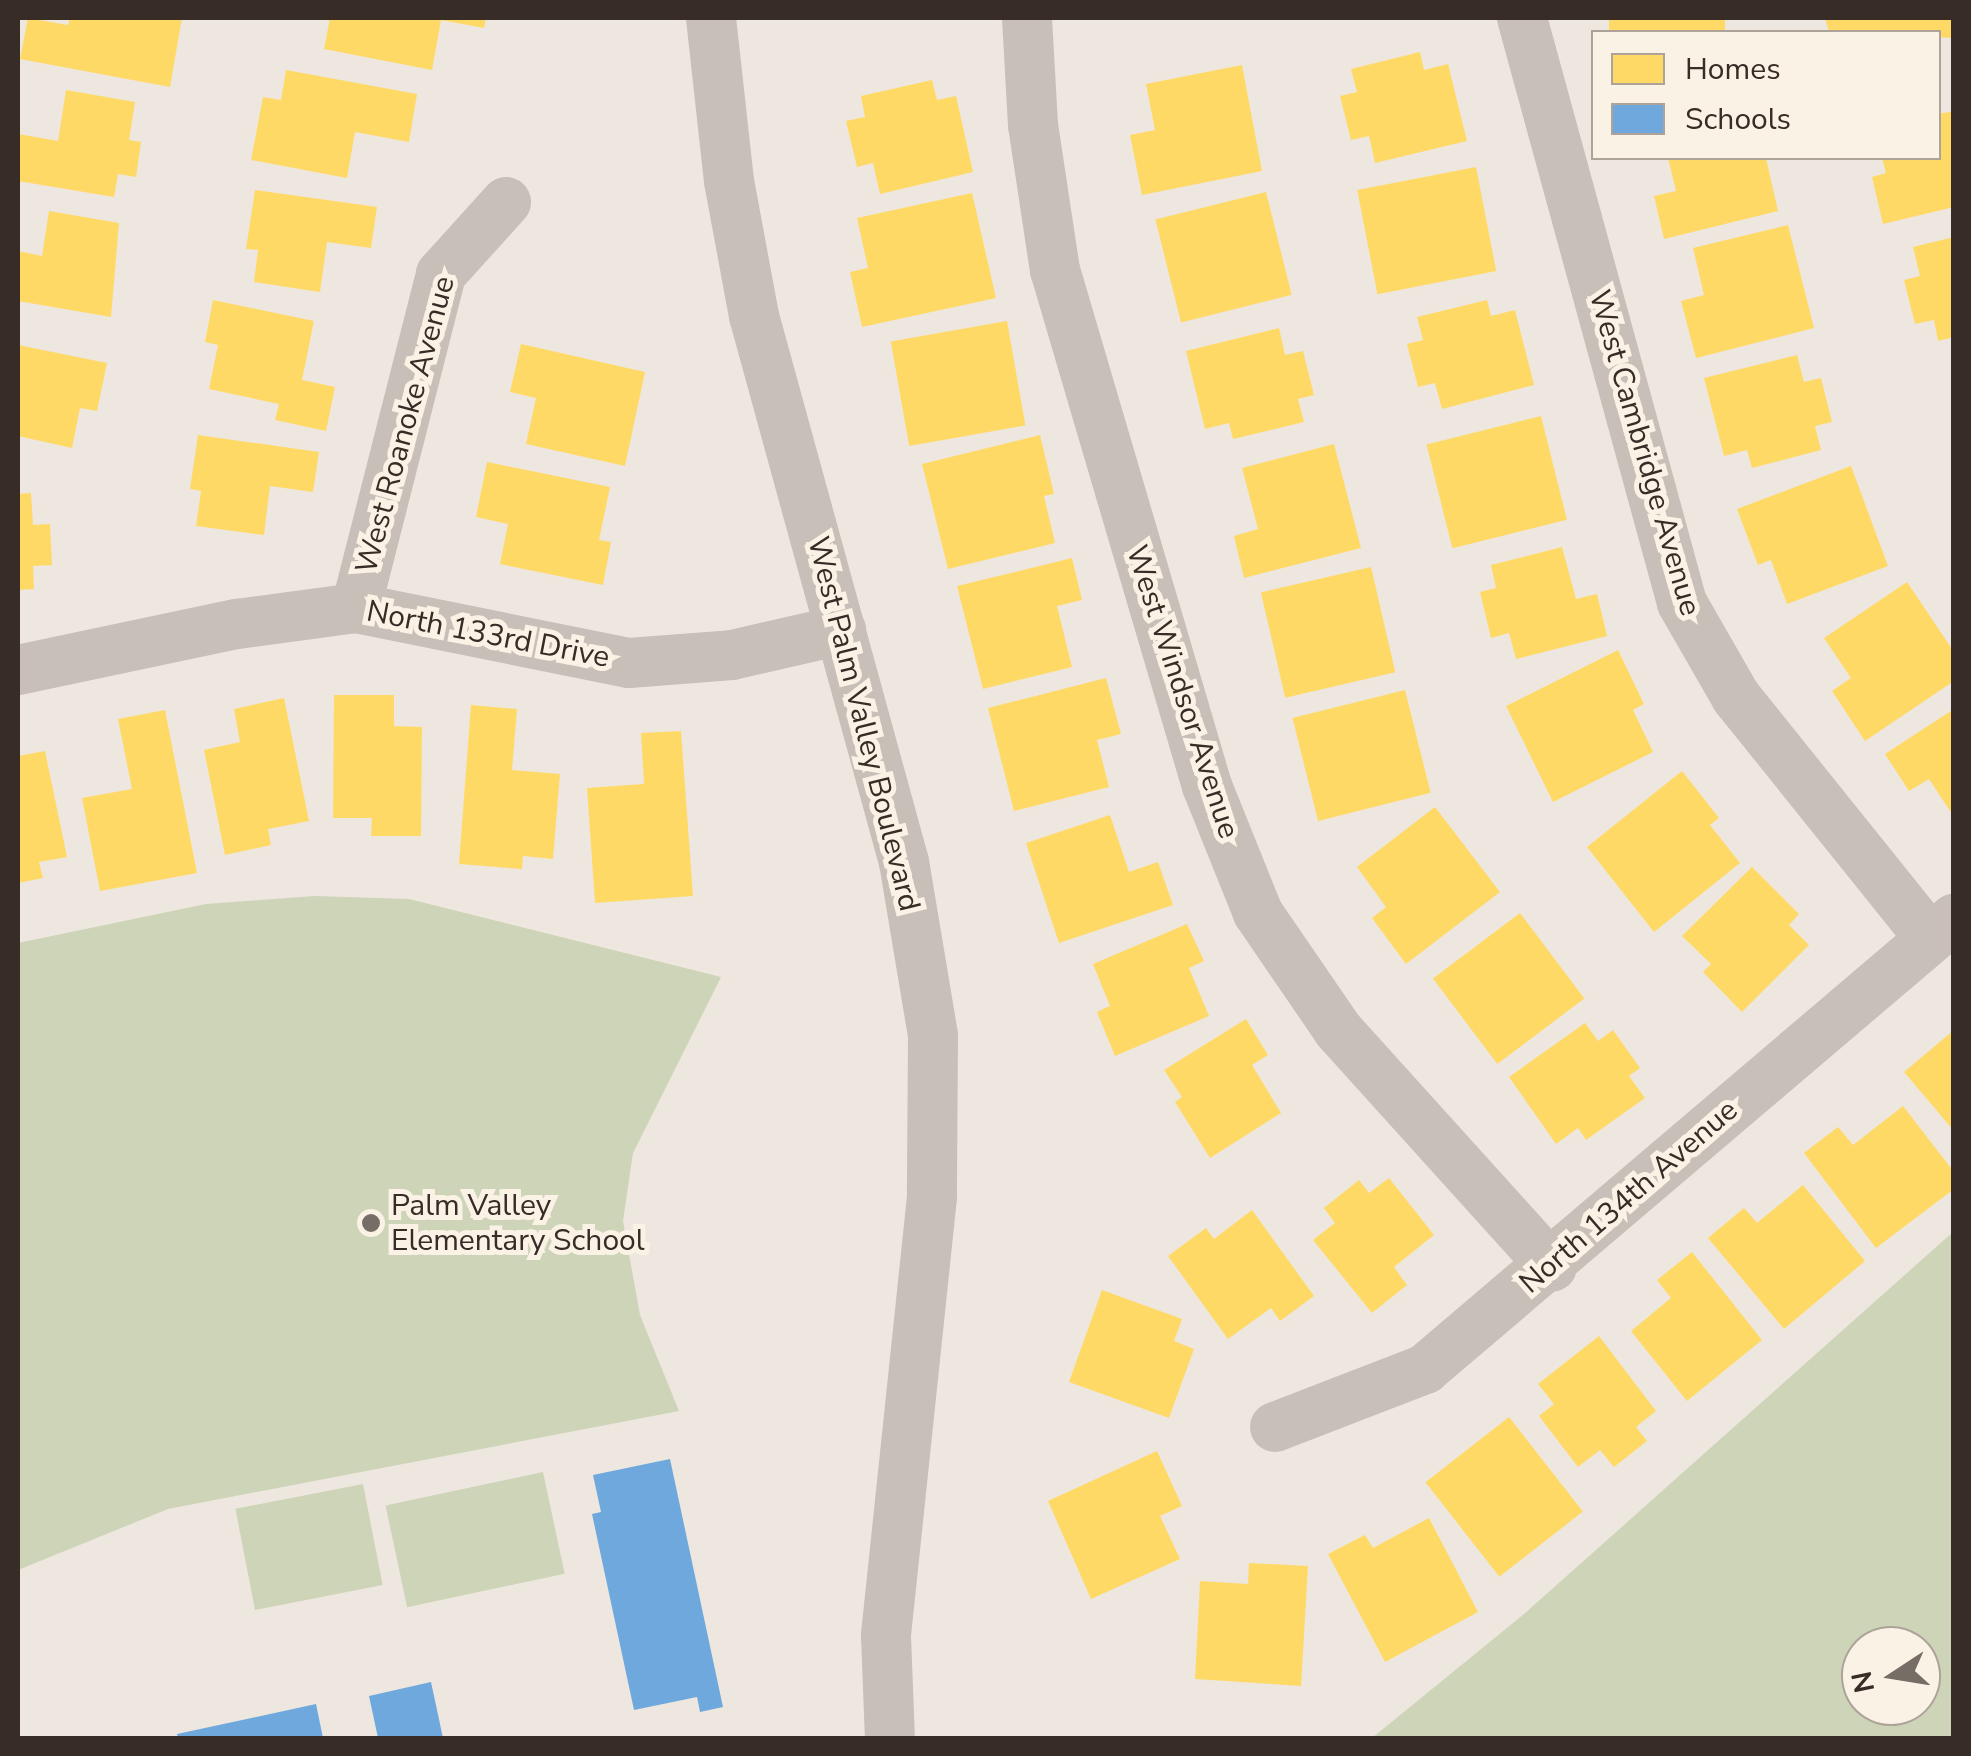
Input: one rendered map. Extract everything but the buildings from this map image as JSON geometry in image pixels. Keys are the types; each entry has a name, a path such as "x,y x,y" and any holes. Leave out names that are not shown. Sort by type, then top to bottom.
{"street":[{"name":"West Palm Valley Boulevard","path":"712,18 729,181 754,316 904,862 933,1036 932,1197 886,1636 890,1738"},
{"name":"West Windsor Avenue","path":"1027,18 1033,124 1055,270 1207,786 1258,913 1338,1030 1552,1266"},
{"name":"West Cambridge Avenue","path":"1522,18 1682,603 1736,698 1941,929"},
{"name":"West Roanoke Avenue","path":"356,608 442,274 506,202"},
{"name":"North 133rd Drive","path":"18,670 237,624 356,608 629,662 732,655 841,630"},
{"name":"North 134th Avenue","path":"1275,1427 1425,1369 1552,1266 1941,929"}],"green space":[{"name":"Palm Valley Elementary School","path":"315,896 409,899 721,977 633,1153 623,1221 640,1315 679,1411 168,1509 18,1570 18,943 206,904"},
{"path":"1953,1232 1953,1738 1372,1738 1524,1614"},
{"path":"543,1472 565,1574 407,1607 386,1505"},
{"path":"363,1484 383,1585 255,1610 235,1509"}],"place":[{"name":"Palm Valley Elementary School","path":"371,1223"}]}
